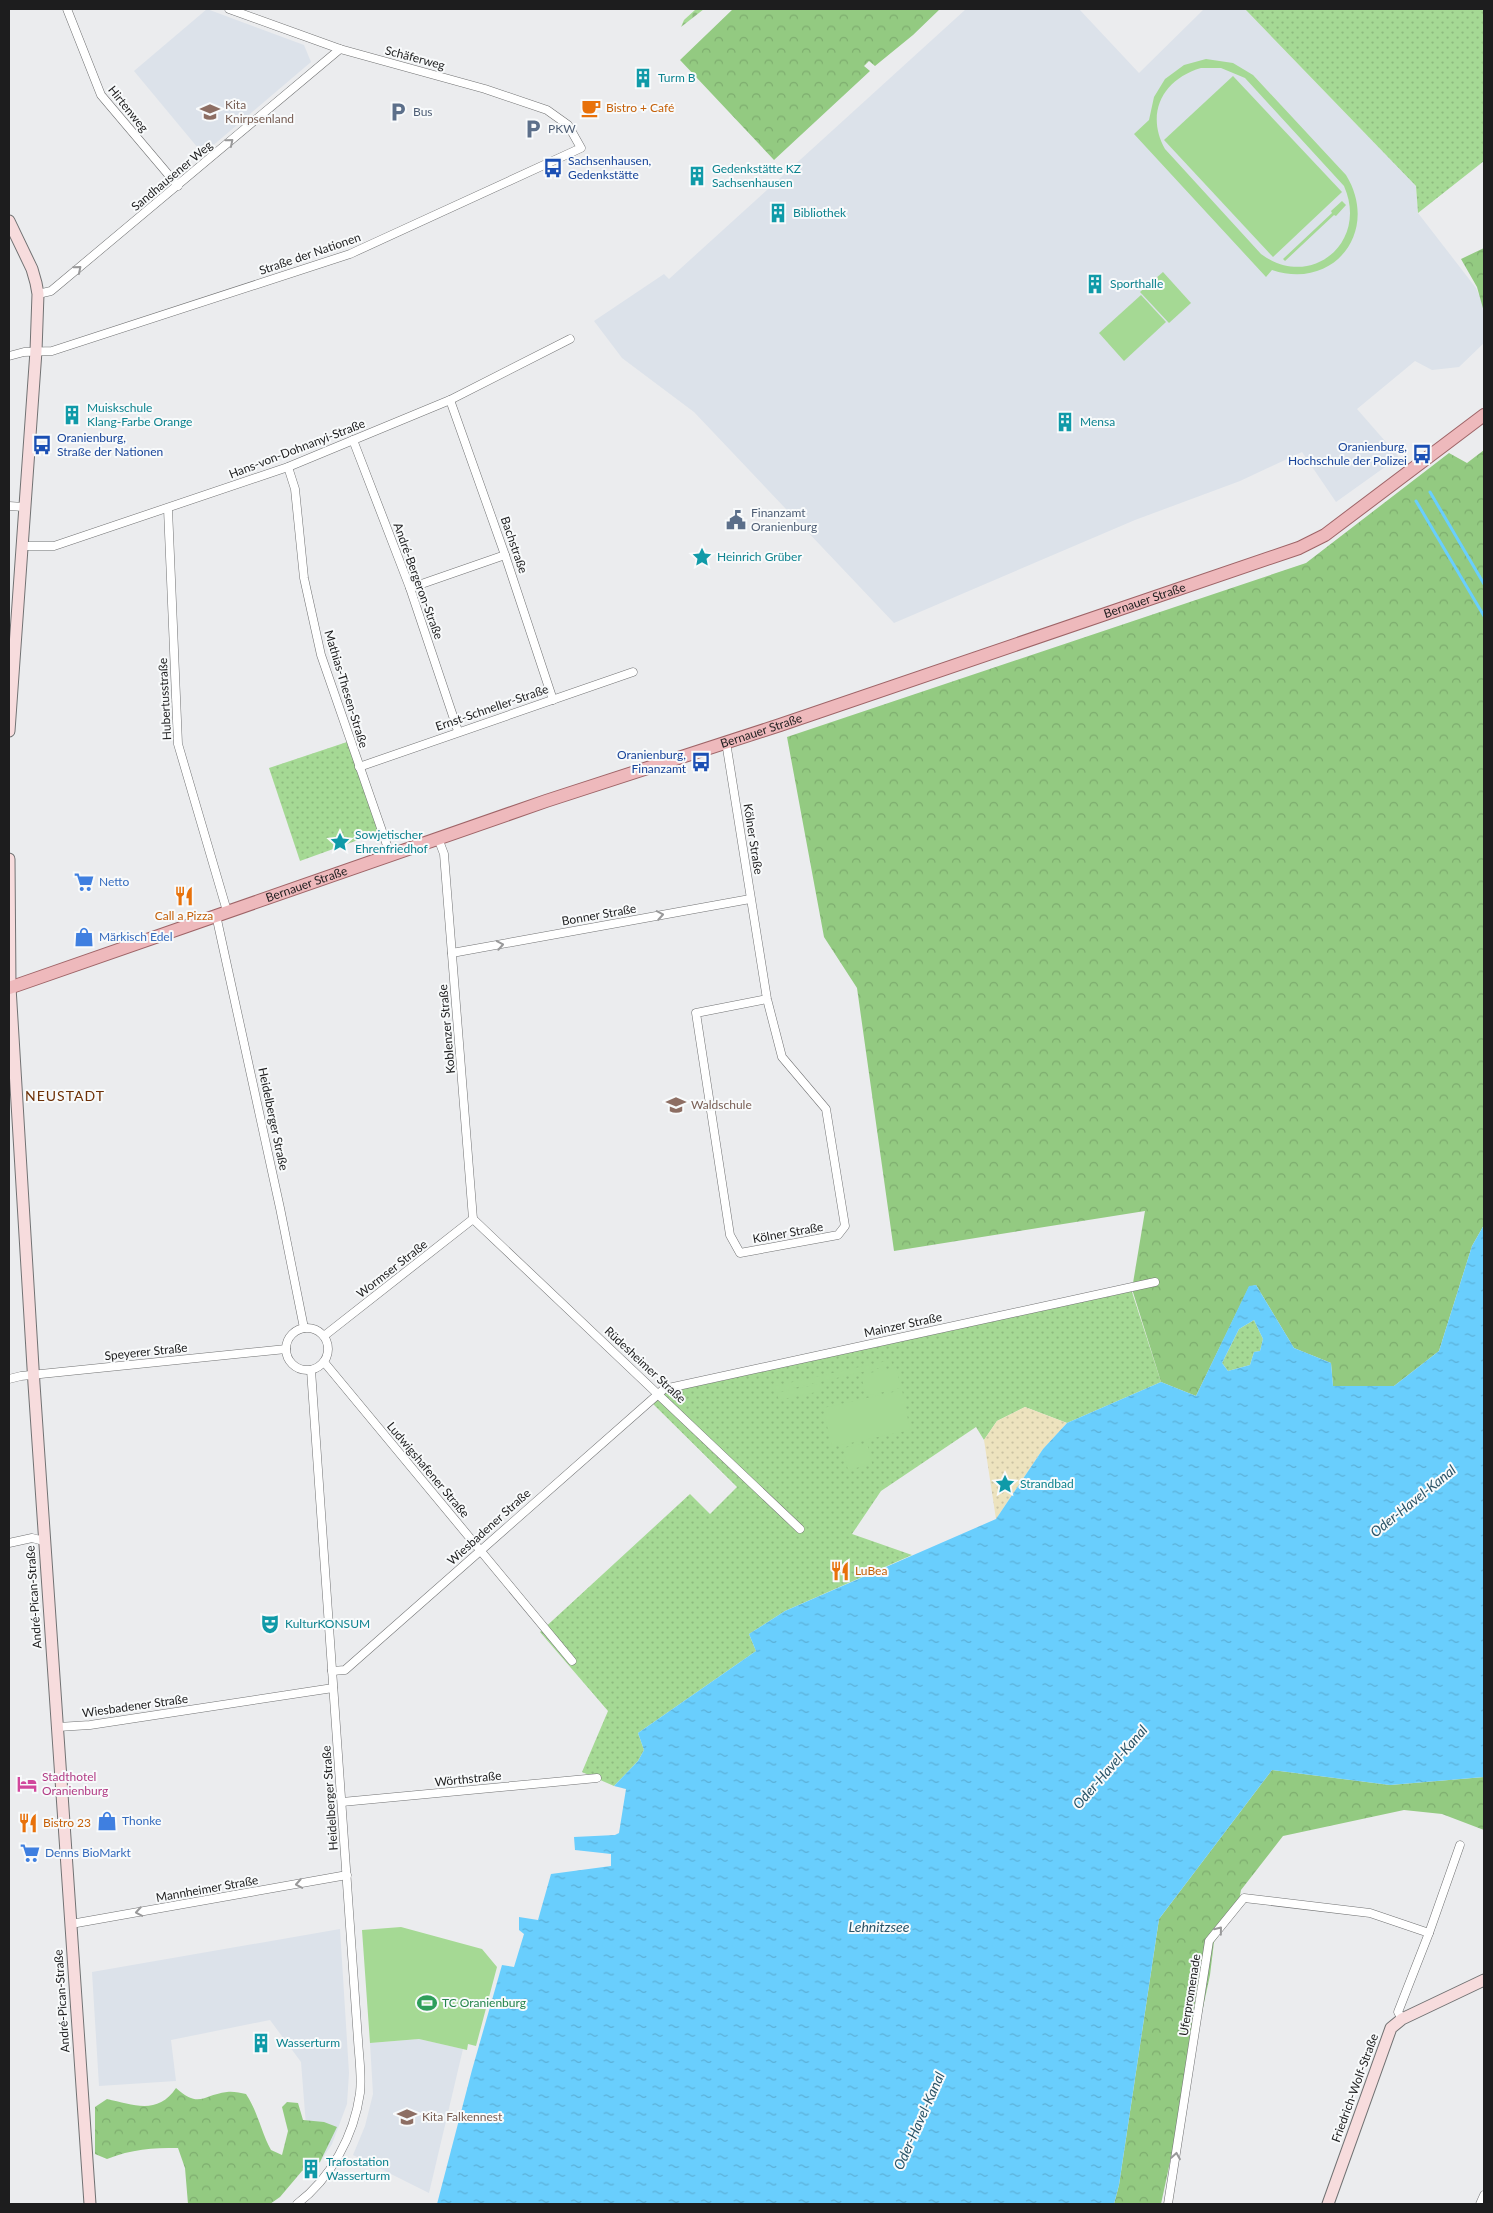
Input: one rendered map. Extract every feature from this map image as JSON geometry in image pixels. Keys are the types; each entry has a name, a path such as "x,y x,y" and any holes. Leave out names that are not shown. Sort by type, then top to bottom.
{"main road":[{"name":"Bernauer Straße","path":"10,987 390,854 1299,548 1325,535 1484,415"}],"street":[{"name":"Hirtenweg","path":"66,9 101,95 178,186"},
{"name":"Schäferweg","path":"229,9 340,49 485,89 547,110 568,126 580,148"},
{"name":"Sandhausener Weg","path":"38,294 51,291 340,49"},
{"name":"Straße der Nationen","path":"9,356 52,351 350,254 580,148"},
{"path":"9,221 32,269 38,294 36,352 9,731"},
{"name":"Hans-von-Dohnanyi-Straße","path":"21,546 54,546 288,467 450,400 570,339"},
{"name":"Bachstraße","path":"450,400 506,555 553,700"},
{"name":"André-Bergeron-Straße","path":"354,440 410,588 458,731"},
{"name":"Mathias-Thesen-Straße","path":"288,467 295,489 304,578 321,655 390,854"},
{"path":"9,506 24,507"},
{"name":"Hubertusstraße","path":"168,508 178,744 222,913"},
{"path":"410,588 506,555"},
{"name":"Ernst-Schneller-Straße","path":"359,766 633,672"},
{"name":"Kölner Straße","path":"726,742 767,999 782,1057 826,1110 845,1226 838,1235 740,1253 730,1235 696,1014 767,999"},
{"name":"Koblenzer Straße","path":"438,838 444,854 473,1219"},
{"name":"André-Pican-Straße","path":"9,858 10,987 44,1541 90,2204"},
{"name":"Bonner Straße","path":"452,953 750,899"},
{"name":"Heidelberger Straße","path":"222,913 304,1328"},
{"name":"Wormser Straße","path":"324,1336 473,1219"},
{"name":"Rüdesheimer Straße","path":"473,1219 800,1528"},
{"name":"Mainzer Straße","path":"657,1392 683,1384 1156,1282"},
{"path":"304,1328 314,1329 324,1336 329,1349 324,1362 311,1370 297,1368 292,1364 286,1349 290,1337 295,1332 304,1328"},
{"name":"Speyerer Straße","path":"9,1379 286,1349"},
{"name":"Ludwigshafener Straße","path":"324,1362 572,1661"},
{"name":"Heidelberger Straße","path":"297,2204 331,2170 352,2125 360,2093 359,2047 311,1370"},
{"name":"Wiesbadener Straße","path":"332,1671 345,1670 657,1392"},
{"path":"9,1543 32,1538 44,1541"},
{"name":"Wiesbadener Straße","path":"58,1727 90,1724 333,1688"},
{"name":"Wörthstraße","path":"342,1802 597,1778"},
{"path":"1460,1845 1429,1934 1398,2012 1402,2019 1484,1980"},
{"name":"Mannheimer Straße","path":"71,1924 347,1875"},
{"name":"Uferpromenade","path":"1168,2204 1209,1941 1244,1898 1370,1913 1429,1934"},
{"name":"Friedrich-Wolf-Straße","path":"1328,2204 1389,2031 1394,2024 1402,2019"},
{"path":"1480,2204 1484,2195"}],"shaded area":[{"name":"Kita Knirpsenland","path":"207,9 304,45 311,62 203,154 134,71"},
{"path":"966,9 1079,9 1139,73 1204,9 1245,9 1416,186 1418,213 1476,288 1484,307 1484,343 1459,367 1432,370 1415,361 1357,409 1399,457 1336,502 1302,452 1240,481 1135,520 894,623 694,412 622,358 594,321 664,274 669,279"},
{"path":"340,1929 349,2073 347,2104 332,2144 310,2177 301,2062 270,2020 171,2040 176,2081 99,2086 92,1972"},
{"name":"Kita Falkennest","path":"419,2039 463,2049 429,2193 353,2155 365,2126 373,2094 370,2043"}],"green space":[{"path":"696,9 704,9 681,27 684,20"},
{"path":"733,9 940,9 913,35 875,66 869,61 864,66 870,71 774,160 680,60"},
{"path":"1245,9 1484,9 1484,161 1418,213 1416,186"},
{"path":"1206,59 1233,63 1253,75 1346,175 1355,196 1358,216 1354,235 1345,251 1332,264 1315,272 1295,274 1272,270 1266,277 1134,134 1149,120 1154,97 1165,79 1184,65","holes":["1201,68 1221,68 1245,78 1344,186 1350,207 1349,225 1342,242 1331,255 1316,264 1299,267 1280,264 1261,254 1165,149 1159,136 1157,123 1161,99 1177,80 1188,73"]},
{"path":"1233,76 1342,192 1273,257 1164,140"},
{"path":"1342,201 1346,205 1336,216 1334,215 1285,261 1283,259 1332,213 1331,211"},
{"path":"1484,248 1484,312 1477,287 1461,259"},
{"path":"1163,272 1191,303 1169,323 1140,292"},
{"path":"1141,295 1166,322 1124,361 1099,333"},
{"path":"1484,450 1484,1225 1472,1246 1439,1351 1394,1386 1333,1386 1331,1363 1294,1348 1256,1285 1249,1287 1196,1396 1161,1382 1132,1289 1145,1211 894,1251 857,988 824,937 787,737 1306,563 1449,453 1467,463"},
{"path":"350,741 383,831 300,861 269,768"},
{"path":"1131,1289 1161,1382 1067,1423 1025,1407 997,1421 984,1440 976,1427 881,1491 852,1534 912,1555 785,1611 749,1634 756,1651 638,1733 644,1750 638,1761 614,1786 582,1772 608,1711 540,1632 690,1494 710,1514 737,1487 647,1398 664,1389"},
{"path":"1254,1320 1263,1339 1260,1351 1254,1352 1250,1365 1228,1371 1222,1363 1239,1329"},
{"path":"891,1360 892,1365 776,1392 775,1386"},
{"path":"896,1367 901,1388 866,1396 861,1375"},
{"path":"819,1384 821,1391 779,1400 777,1393"},
{"path":"902,1390 910,1430 832,1447 823,1408"},
{"path":"867,1443 872,1464 848,1470 843,1448"},
{"path":"1272,1770 1390,1785 1484,1777 1484,1830 1442,1814 1404,1810 1283,1836 1241,1890 1237,1911 1214,1942 1210,1975 1161,2204 1114,2204 1119,2185 1159,1919"},
{"name":"TC Oranienburg","path":"401,1927 482,1949 497,1967 476,2046 468,2044 467,2050 419,2039 370,2043 362,1930"},
{"path":"176,2088 191,2098 196,2099 227,2092 246,2094 254,2108 271,2150 282,2155 288,2131 282,2107 287,2102 298,2103 303,2120 324,2122 337,2127 320,2162 302,2171 280,2197 270,2204 188,2204 185,2168 178,2148 142,2150 107,2159 95,2154 95,2107 107,2099 136,2105 153,2105 161,2102"}],"sand":[{"name":"Strandbad","path":"1025,1407 1067,1423 1043,1449 996,1519 984,1440 997,1421"}],"water":[{"name":"Lehnitzsee","path":"1484,1225 1484,1777 1390,1785 1272,1770 1159,1919 1119,2185 1114,2204 437,2204 502,1965 514,1967 524,1934 519,1930 519,1917 538,1920 551,1874 611,1866 611,1854 575,1850 574,1837 615,1835 619,1833 626,1789 614,1786 638,1761 644,1750 638,1733 756,1651 749,1634 785,1611 996,1519 1043,1449 1067,1423 1161,1382 1196,1396 1249,1286 1256,1285 1294,1348 1331,1363 1333,1386 1394,1386 1439,1351 1472,1246","holes":["1254,1320 1263,1339 1260,1351 1254,1352 1250,1365 1228,1371 1222,1363 1239,1329"]}],"waterway":[{"path":"1430,492 1484,584"},
{"path":"1416,501 1484,616"}],"place":[{"name":"Turm B","path":"643,78"},
{"name":"Bistro + Café","path":"591,108"},
{"name":"Kita Knirpsenland","path":"210,112"},
{"name":"Bus","path":"398,112"},
{"name":"PKW","path":"533,129"},
{"name":"Sachsenhausen, Gedenkstätte","path":"553,168"},
{"name":"Gedenkstätte KZ Sachsenhausen","path":"697,176"},
{"name":"Bibliothek","path":"778,213"},
{"name":"Sporthalle","path":"1095,284"},
{"name":"Muiskschule Klang-Farbe Orange","path":"72,415"},
{"name":"Mensa","path":"1065,422"},
{"name":"Oranienburg, Straße der Nationen","path":"42,445"},
{"name":"Oranienburg, Hochschule der Polizei","path":"1422,454"},
{"name":"Finanzamt Oranienburg","path":"736,520"},
{"name":"Heinrich Grüber","path":"702,557"},
{"name":"Oranienburg, Finanzamt","path":"701,762"},
{"name":"Sowjetischer Ehrenfriedhof","path":"340,842"},
{"name":"Netto","path":"84,882"},
{"name":"Call a Pizza","path":"184,896"},
{"name":"Märkisch Edel","path":"84,937"},
{"name":"Waldschule","path":"676,1105"},
{"name":"Strandbad","path":"1005,1484"},
{"name":"LuBea","path":"840,1571"},
{"name":"KulturKONSUM","path":"270,1624"},
{"name":"Stadthotel Oranienburg","path":"27,1784"},
{"name":"Thonke","path":"107,1821"},
{"name":"Bistro 23","path":"28,1823"},
{"name":"Denns BioMarkt","path":"30,1853"},
{"name":"TC Oranienburg","path":"427,2003"},
{"name":"Wasserturm","path":"261,2043"},
{"name":"Kita Falkennest","path":"407,2117"},
{"name":"Trafostation Wasserturm","path":"311,2169"}],"district":[{"name":"NEUSTADT","path":"65,1096"}],"water label":[{"name":"Oder-Havel-Kanal","path":"1413,1501"},
{"name":"Oder-Havel-Kanal","path":"1110,1767"},
{"name":"Oder-Havel-Kanal","path":"919,2121"}]}
